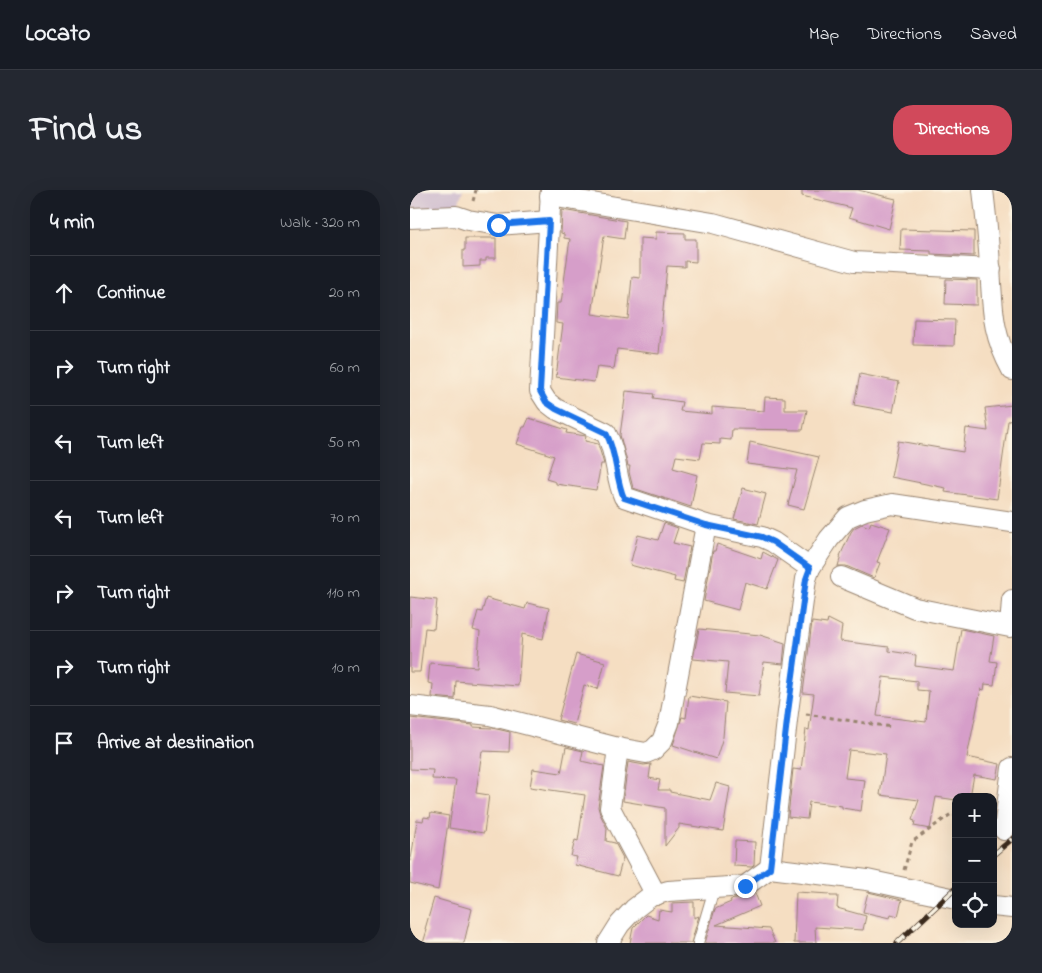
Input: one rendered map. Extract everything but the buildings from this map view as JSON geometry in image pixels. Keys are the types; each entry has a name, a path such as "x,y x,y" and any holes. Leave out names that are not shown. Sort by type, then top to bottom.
{"street":[{"path":"983,190 994,321 1002,352 1012,370"},
{"path":"810,568 773,542 762,537 706,525 624,498 620,489 610,441 606,433 556,409 546,402 540,391 550,193 713,223 854,262 990,269"},
{"path":"410,218 456,216 498,225 549,221"},
{"path":"770,868 806,579 810,568 828,539 848,517 865,510 892,504 1012,522"},
{"path":"410,706 490,714 618,748 646,752 653,750 662,741 669,723 706,525"},
{"path":"841,577 915,608 1011,630 1012,600"},
{"path":"618,748 610,808 656,895"},
{"path":"1004,830 1012,768"},
{"path":"608,943 620,924 634,909 651,896 668,891 745,886 770,868 867,880 952,898"},
{"path":"997,906 1012,908"}],"lane":[{"path":"698,943 714,889"}],"path":[{"path":"788,712 892,727"},
{"path":"900,888 912,842 952,814"}],"shaded area":[{"path":"410,190 463,190 457,208 410,210"}],"railway":[{"path":"997,852 1012,839"},
{"path":"897,943 952,892"}],"route":[{"path":"498,225 549,221 540,391 546,402 556,409 606,433 610,441 620,489 624,498 706,525 762,537 773,542 810,568 806,579 788,712 770,868 745,886"}]}
